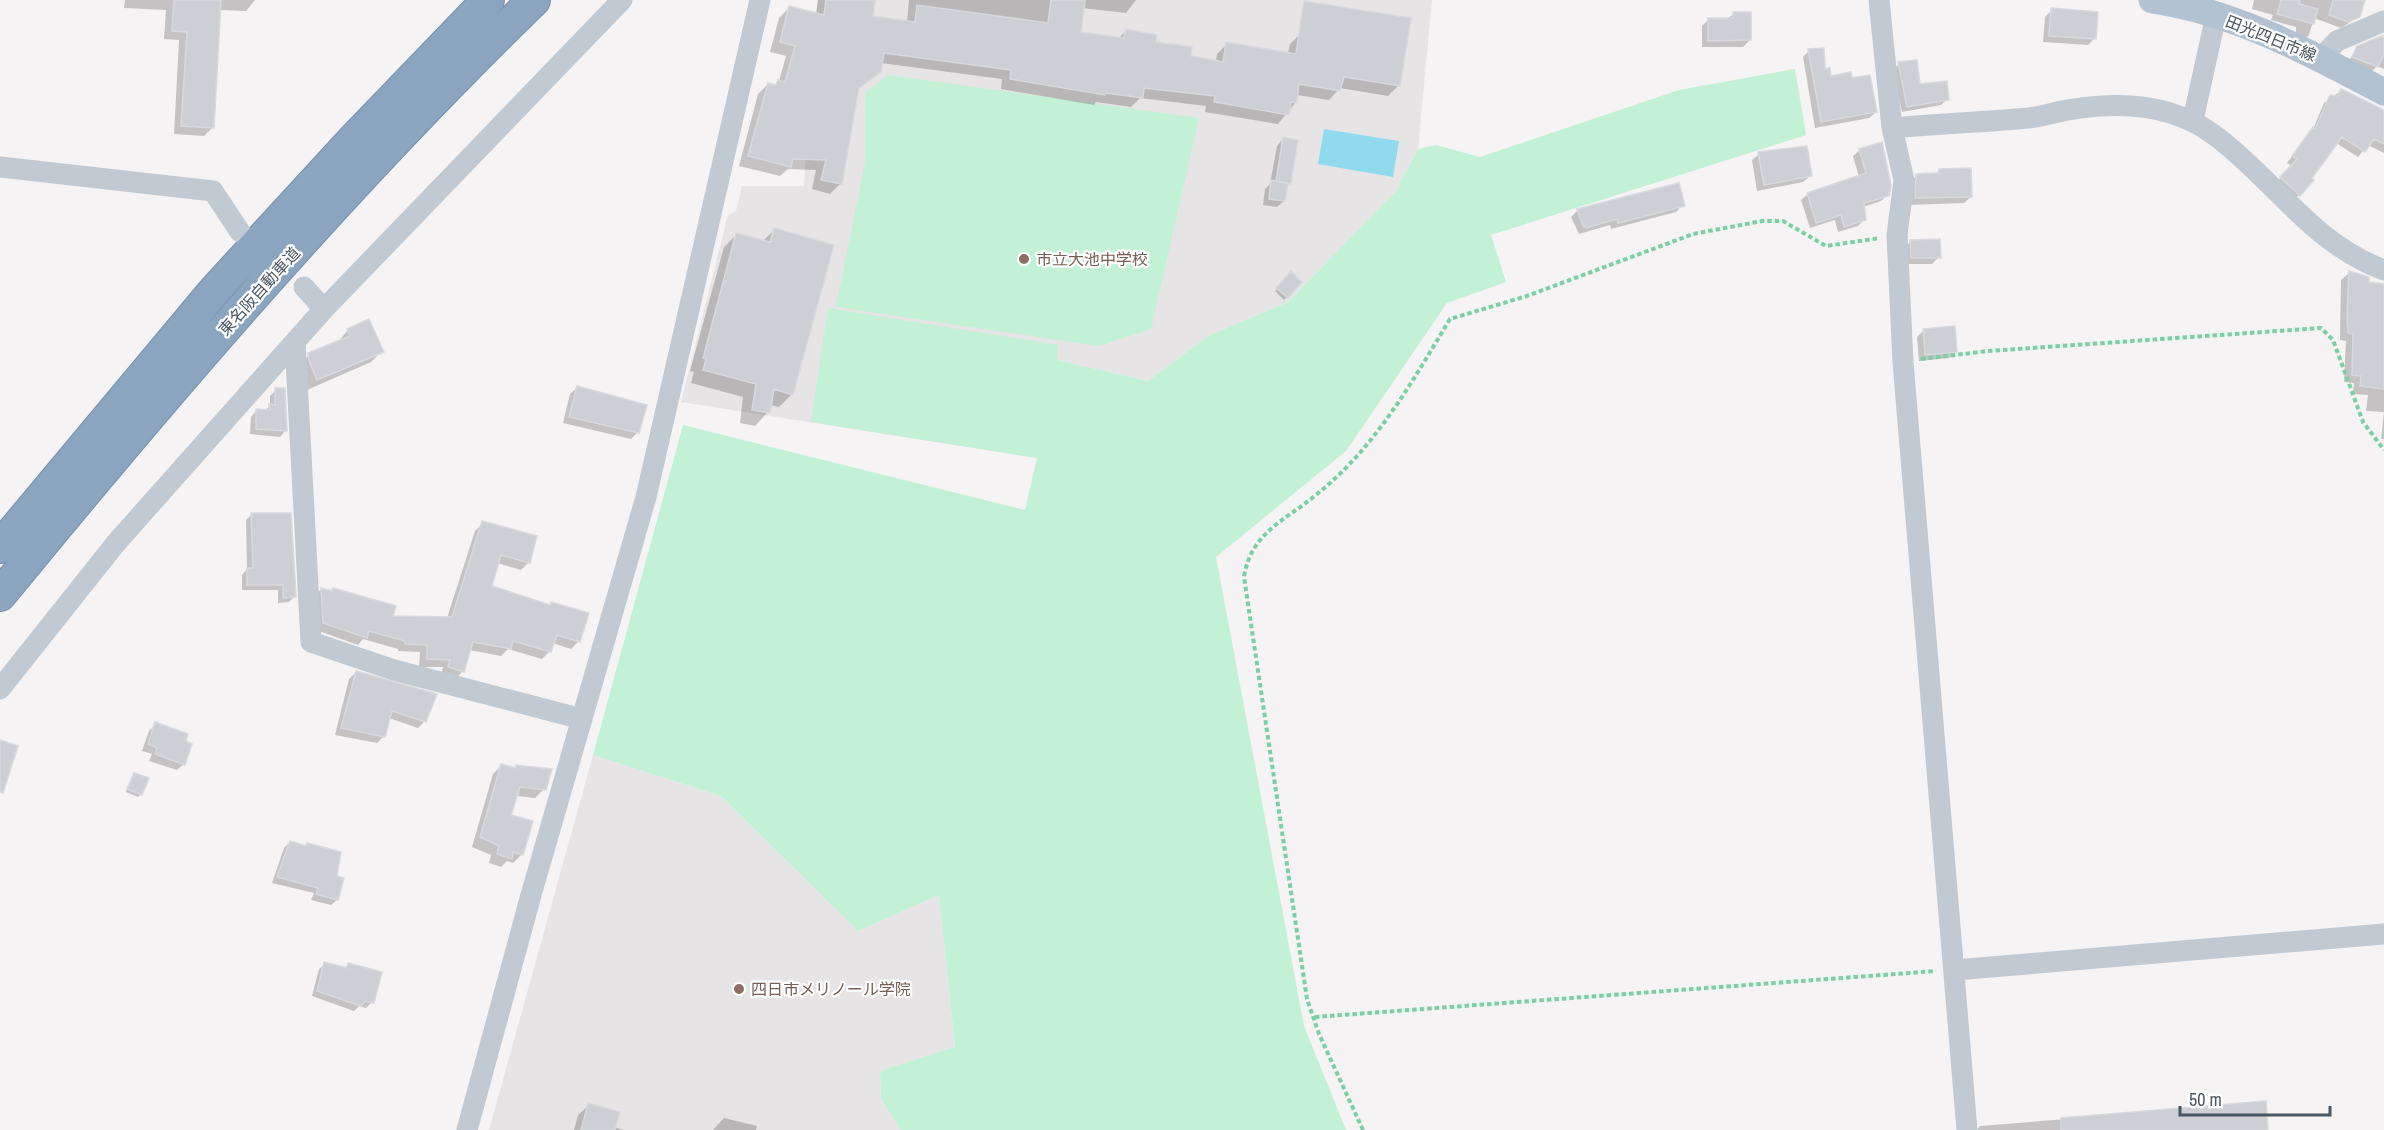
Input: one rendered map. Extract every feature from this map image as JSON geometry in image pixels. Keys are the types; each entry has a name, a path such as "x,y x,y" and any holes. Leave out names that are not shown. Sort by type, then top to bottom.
{"highway":[{"name":"東名阪自動車道","path":"0,547 215,290 353,140 488,0"},
{"name":"東名阪自動車道","path":"0,595 102,471 240,310 377,162 534,0"}],"main road":[{"name":"田光四日市線","path":"2152,0 2216,15 2321,58 2384,92"}],"street":[{"path":"0,689 116,543 324,309 622,0"},
{"path":"467,1130 646,497 760,0"},
{"path":"1879,0 1892,128 1904,180 1897,235 1903,362 1967,1130"},
{"path":"2193,120 2216,15"},
{"path":"2321,58 2337,42 2384,21"},
{"path":"1892,128 2032,117 2111,104 2153,108 2193,120 2218,137 2324,238 2358,260 2384,270"},
{"path":"0,167 213,191 240,232"},
{"path":"304,287 324,309"},
{"path":"295,342 311,642 394,670 582,719"},
{"path":"1955,970 2384,934"}],"path":[{"path":"1363,1130 1319,1034 1307,999 1244,577 1247,557 1256,542 1357,459 1415,377 1450,319 1527,296 1693,234 1762,221 1783,221 1827,246 1897,235"},
{"path":"1903,362 1988,351 2321,328 2332,340 2363,422 2384,450"},
{"path":"1315,1017 1955,970"}],"shaded area":[{"name":"市立大池中学校","path":"817,0 1432,0 1418,149 1396,191 1288,302 1208,336 1148,381 1057,360 1037,458 681,402 728,215 736,211 742,186 804,186"},
{"name":"四日市メリノール学院","path":"593,755 721,796 858,931 939,895 955,1048 880,1072 881,1099 901,1130 489,1130"}],"green space":[{"path":"1795,69 1806,135 1491,235 1506,282 1447,303 1346,451 1216,557 1304,1026 1346,1130 901,1130 881,1099 880,1071 955,1047 939,895 858,931 721,796 593,755 683,425 1025,510 1037,458 811,422 828,308 1058,345 1057,360 1148,381 1208,336 1288,302 1396,191 1418,149 1436,145 1480,157 1679,90"},
{"path":"888,75 1199,118 1151,329 1099,346 836,307 865,163 865,93"}],"water":[{"path":"1324,129 1399,141 1393,177 1318,164"}],"building":[{"path":"174,0 221,0 214,128 181,126 187,32 172,31"},
{"path":"826,0 875,0 873,16 915,22 917,5 1048,23 1051,0 1085,0 1081,32 1124,38 1126,29 1157,35 1156,42 1192,47 1191,56 1223,62 1226,42 1296,54 1304,1 1411,18 1400,86 1344,77 1340,91 1299,84 1297,103 1291,102 1289,115 1214,102 1215,96 1144,88 1143,98 1106,93 1105,95 1010,79 1011,70 884,53 881,72 859,88 842,184 821,180 826,160 793,159 791,167 748,156 768,83 776,85 778,80 785,82 795,46 780,42 789,6 824,15"},
{"path":"2281,0 2300,0 2299,4 2318,9 2314,24 2277,14"},
{"path":"2333,0 2365,0 2360,17 2348,22 2329,15"},
{"path":"2051,8 2098,12 2096,39 2049,36"},
{"path":"1733,12 1751,12 1751,40 1708,41 1708,18 1733,18"},
{"path":"2384,35 2384,54 2378,67 2352,57 2357,46"},
{"path":"1824,48 1825,69 1830,68 1831,76 1851,72 1852,78 1870,75 1877,112 1821,122 1808,49"},
{"path":"1917,60 1920,84 1947,81 1949,100 1907,107 1898,62"},
{"path":"2341,89 2384,110 2384,144 2374,139 2365,152 2342,137 2312,178 2314,180 2300,196 2280,177 2297,159 2292,156 2313,127 2315,129 2330,95 2338,96"},
{"path":"1283,137 1298,140 1291,184 1276,181"},
{"path":"1882,142 1891,185 1889,196 1864,203 1866,220 1844,227 1841,215 1816,223 1807,193 1866,173 1859,149"},
{"path":"1807,146 1812,176 1764,185 1758,152"},
{"path":"1971,168 1972,197 1915,198 1916,174 1939,173 1939,169"},
{"path":"1271,180 1288,184 1285,201 1269,199"},
{"path":"1679,183 1685,206 1618,223 1617,219 1586,228 1583,226 1577,209"},
{"path":"774,228 834,245 793,395 774,389 770,413 752,410 756,384 703,370 706,359 703,358 736,233 770,242"},
{"path":"1940,239 1941,258 1911,258 1910,240"},
{"path":"1291,271 1302,282 1288,298 1276,288"},
{"path":"2349,271 2369,277 2369,282 2384,284 2384,389 2360,386 2361,376 2352,375 2353,334 2348,333 2347,316"},
{"path":"369,319 384,352 317,380 308,353 350,336 347,329"},
{"path":"1955,326 1957,352 1925,355 1923,329"},
{"path":"577,386 647,405 639,433 569,417"},
{"path":"275,388 285,388 287,431 256,429 256,409 269,410 269,404 275,405"},
{"path":"251,513 291,513 296,597 283,598 283,585 247,585 247,568 253,568"},
{"path":"482,521 537,536 530,563 501,555 492,586 550,605 551,602 589,613 580,642 557,635 551,652 513,641 511,649 473,642 464,672 448,667 450,660 427,659 427,645 405,644 405,641 369,631 367,638 323,623 321,588 332,591 333,588 396,606 393,616 452,617"},
{"path":"356,671 437,694 426,722 392,711 385,737 341,728"},
{"path":"155,722 188,734 186,741 192,744 185,765 155,754 157,748 148,744"},
{"path":"0,740 18,746 3,793 0,792"},
{"path":"501,764 516,768 516,765 552,769 546,790 520,787 511,815 533,821 523,855 513,852 512,859 497,854 499,846 480,837"},
{"path":"134,773 149,778 142,795 127,789"},
{"path":"290,841 341,852 337,876 344,878 338,900 316,894 318,888 277,877"},
{"path":"324,962 347,968 348,963 382,972 374,1003 365,1001 361,1006 317,991"},
{"path":"2266,1101 2268,1130 2061,1130 2061,1118"},
{"path":"588,1103 620,1112 615,1130 581,1130"}],"place":[{"name":"市立大池中学校","path":"1024,259"},
{"name":"四日市メリノール学院","path":"739,989"}]}
